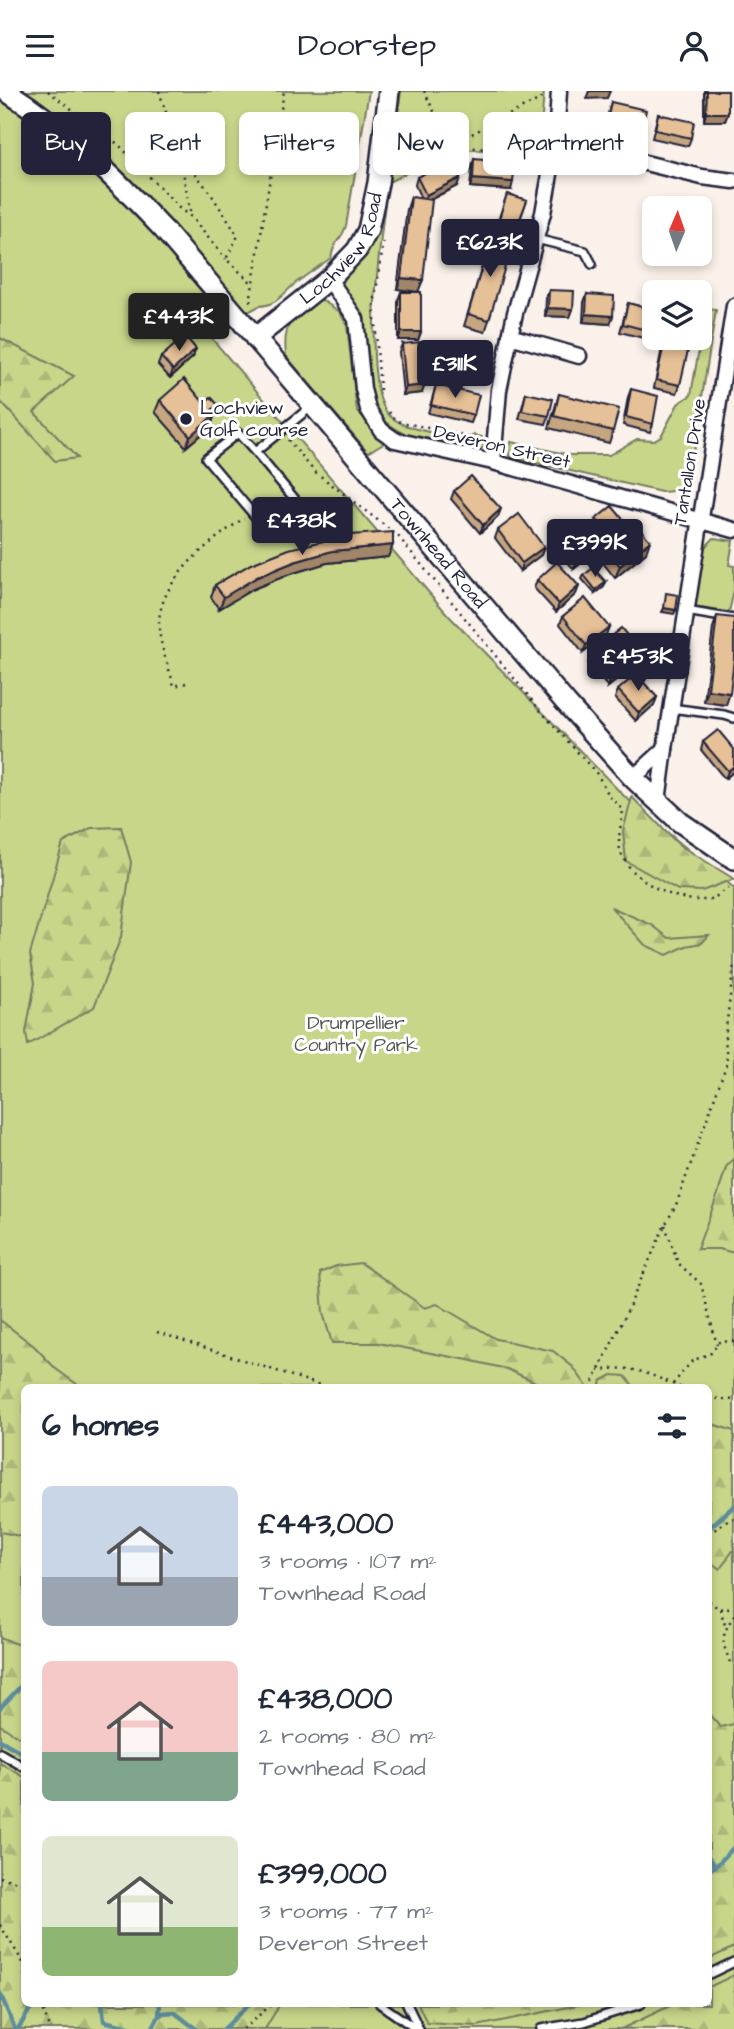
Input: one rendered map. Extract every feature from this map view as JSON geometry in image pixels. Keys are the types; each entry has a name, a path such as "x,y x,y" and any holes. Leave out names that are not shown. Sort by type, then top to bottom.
{"street":[{"name":"Townhead Road","path":"6,91 66,134 107,170 164,230 633,778 680,823 734,859"},
{"name":"Lochview Road","path":"250,332 329,279 357,250 368,230 389,91"},
{"path":"558,112 559,92"},
{"path":"648,166 734,181"},
{"path":"493,461 499,390 549,175"},
{"name":"Deveron Street","path":"329,279 356,319 363,389 368,409 381,430 395,440 408,445 493,461 734,530"},
{"name":"Tantallon Drive","path":"657,801 700,520 730,361 734,306"},
{"path":"510,336 579,356"},
{"path":"633,778 665,749"}],"lane":[{"path":"536,239 585,251 592,264"},
{"path":"254,452 313,405"},
{"path":"238,433 254,452 310,517 264,527 206,458 238,433"},
{"path":"685,611 734,619"},
{"path":"671,708 734,718"},
{"path":"0,1753 21,1765"},
{"path":"712,1973 734,1962"},
{"path":"385,2007 418,2029"},
{"path":"408,2007 418,2029"},
{"path":"541,2029 584,2022 632,2007"}],"path":[{"path":"48,91 119,145 180,209 191,217 226,259 254,285"},
{"path":"159,91 166,112"},
{"path":"250,332 254,285 284,91"},
{"path":"424,91 434,112"},
{"path":"469,137 536,103 551,92 559,92"},
{"path":"184,175 191,217"},
{"path":"197,175 238,236 226,259"},
{"path":"377,183 393,175"},
{"path":"381,402 374,305 384,239"},
{"path":"389,412 397,421 495,444"},
{"path":"281,432 314,471 398,536 523,689 597,774 610,797 623,810 619,848 632,872 657,888 695,900 712,899 734,886"},
{"path":"186,683 174,686 159,621 170,588 185,567 205,548 251,513"},
{"path":"592,1384 676,1205 727,1063 725,1037 734,964"},
{"path":"665,1225 678,1263 701,1284 717,1345"},
{"path":"157,1332 317,1384"},
{"path":"598,1371 615,1367 631,1368 673,1384 692,1361 711,1353 724,1341 734,1341"},
{"path":"712,1398 734,1399"},
{"path":"712,1532 733,1518"},
{"path":"712,1603 720,1609 726,1628"},
{"path":"720,1609 734,1608"},
{"path":"733,1663 723,1645 726,1628 734,1615"},
{"path":"0,1877 21,1883"},
{"path":"0,1925 21,1959"},
{"path":"43,2007 49,2029"},
{"path":"243,2029 269,2007"}],"green space":[{"name":"Drumpellier Country Park","path":"0,91 369,91 359,150 359,112 239,112 239,175 355,175 346,226 331,258 276,301 259,306 208,334 448,615 624,796 734,888 734,2029 0,2029"},
{"path":"401,91 544,91 542,112 483,112 483,150 469,150 469,112 398,112"},
{"path":"390,175 402,175 389,182"},
{"path":"387,187 375,307 375,374 380,399 390,416 406,425 467,439 474,435 482,437 484,447 476,452 432,443 404,433 391,426 372,405 342,285"},
{"path":"317,297 340,312 347,326 357,411 387,441 368,452 286,356 286,335 291,322"},
{"path":"712,310 716,310 712,335"},
{"path":"0,338 74,376 34,412 77,458 55,461 0,401"},
{"path":"699,350 710,350 689,478 674,490 661,492 510,457 511,442 570,455 609,455 637,439 654,440 661,436 678,404 691,395"},
{"path":"714,538 733,541 729,565 734,566 734,591 729,612 693,607 701,551"},
{"path":"632,797 678,844 734,879 702,891 678,890 626,861 623,831"},
{"path":"121,827 131,862 121,937 94,1007 28,1045 26,1032 35,983 30,954 63,843 91,828"},
{"path":"611,907 652,925 669,938 709,935 702,943 686,946 667,955 645,945"},
{"path":"734,1158 734,1253 719,1249 697,1249 726,1167"},
{"path":"361,1263 425,1308 437,1304 496,1339 553,1351 573,1367 585,1384 539,1384 507,1369 378,1343 332,1343 323,1313 320,1273 336,1266"},
{"path":"0,1320 77,1384 21,1384 21,1536 0,1532"},
{"path":"612,1375 625,1376 632,1384 600,1384"},
{"path":"712,1424 734,1431 734,1549 720,1569 712,1563"},
{"path":"0,1637 21,1646 21,1738 0,1725"},
{"path":"712,1718 720,1727 734,1724 734,1947 712,1958"},
{"path":"0,1763 21,1775 21,2007 278,2007 265,2029 0,2029"},
{"path":"734,1975 734,2029 621,2029 668,2007 712,2007 712,1986"},
{"path":"419,2007 569,2007 477,2026 427,2023"}],"building":[{"path":"707,91 728,91 728,113 706,113"},
{"path":"611,102 646,110 646,112 609,112"},
{"path":"658,114 694,122 691,138 655,130"},
{"path":"474,159 483,160 483,175 514,175 513,182 473,179"},
{"path":"459,175 460,178 426,195 417,177"},
{"path":"507,194 527,200 514,235 496,228"},
{"path":"411,197 432,200 423,280 401,278"},
{"path":"491,237 512,243 489,320 468,314"},
{"path":"549,290 574,291 573,309 548,308"},
{"path":"401,292 421,292 421,332 401,332"},
{"path":"587,294 614,296 613,316 586,314"},
{"path":"628,303 642,307 642,329 623,324"},
{"path":"185,336 196,349 173,370 161,357"},
{"path":"421,342 425,385 406,387 402,344"},
{"path":"663,350 688,350 680,385 656,380"},
{"path":"184,379 204,403 211,397 218,405 212,410 215,414 190,436 160,400"},
{"path":"436,385 479,395 474,415 431,405"},
{"path":"631,389 658,396 653,424 626,417"},
{"path":"526,393 553,399 549,416 522,411"},
{"path":"559,394 619,409 613,431 554,416"},
{"path":"471,476 501,509 483,525 454,491"},
{"path":"612,506 632,530 638,526 650,541 620,566 605,547 613,540 596,519"},
{"path":"519,514 544,547 522,563 498,530"},
{"path":"393,532 393,545 332,551 294,562 257,577 224,597 215,585 251,564 289,549 350,535"},
{"path":"573,537 588,552 577,561 563,546"},
{"path":"557,562 579,586 559,604 537,580"},
{"path":"593,568 606,582 596,590 584,575"},
{"path":"666,593 678,595 676,610 664,608"},
{"path":"585,598 609,627 586,645 563,616"},
{"path":"717,616 734,618 734,658 730,693 708,690"},
{"path":"621,628 641,652 612,676 592,652"},
{"path":"636,674 657,697 639,713 618,690"},
{"path":"718,730 734,749 734,766 728,771 703,742"}],"waterway":[{"path":"712,1525 734,1506"},
{"path":"0,1708 21,1686"},
{"path":"0,1740 21,1752"},
{"path":"712,1868 734,1847"},
{"path":"712,1861 716,1866"},
{"path":"0,1993 15,2029"},
{"path":"102,2007 104,2021 136,2029"},
{"path":"159,2016 160,2007"},
{"path":"224,2029 246,2007"},
{"path":"18,2029 30,2009"},
{"path":"152,2029 159,2016 174,2012 196,2029"}],"place":[{"name":"Lochview Golf course","path":"186,419"}]}
